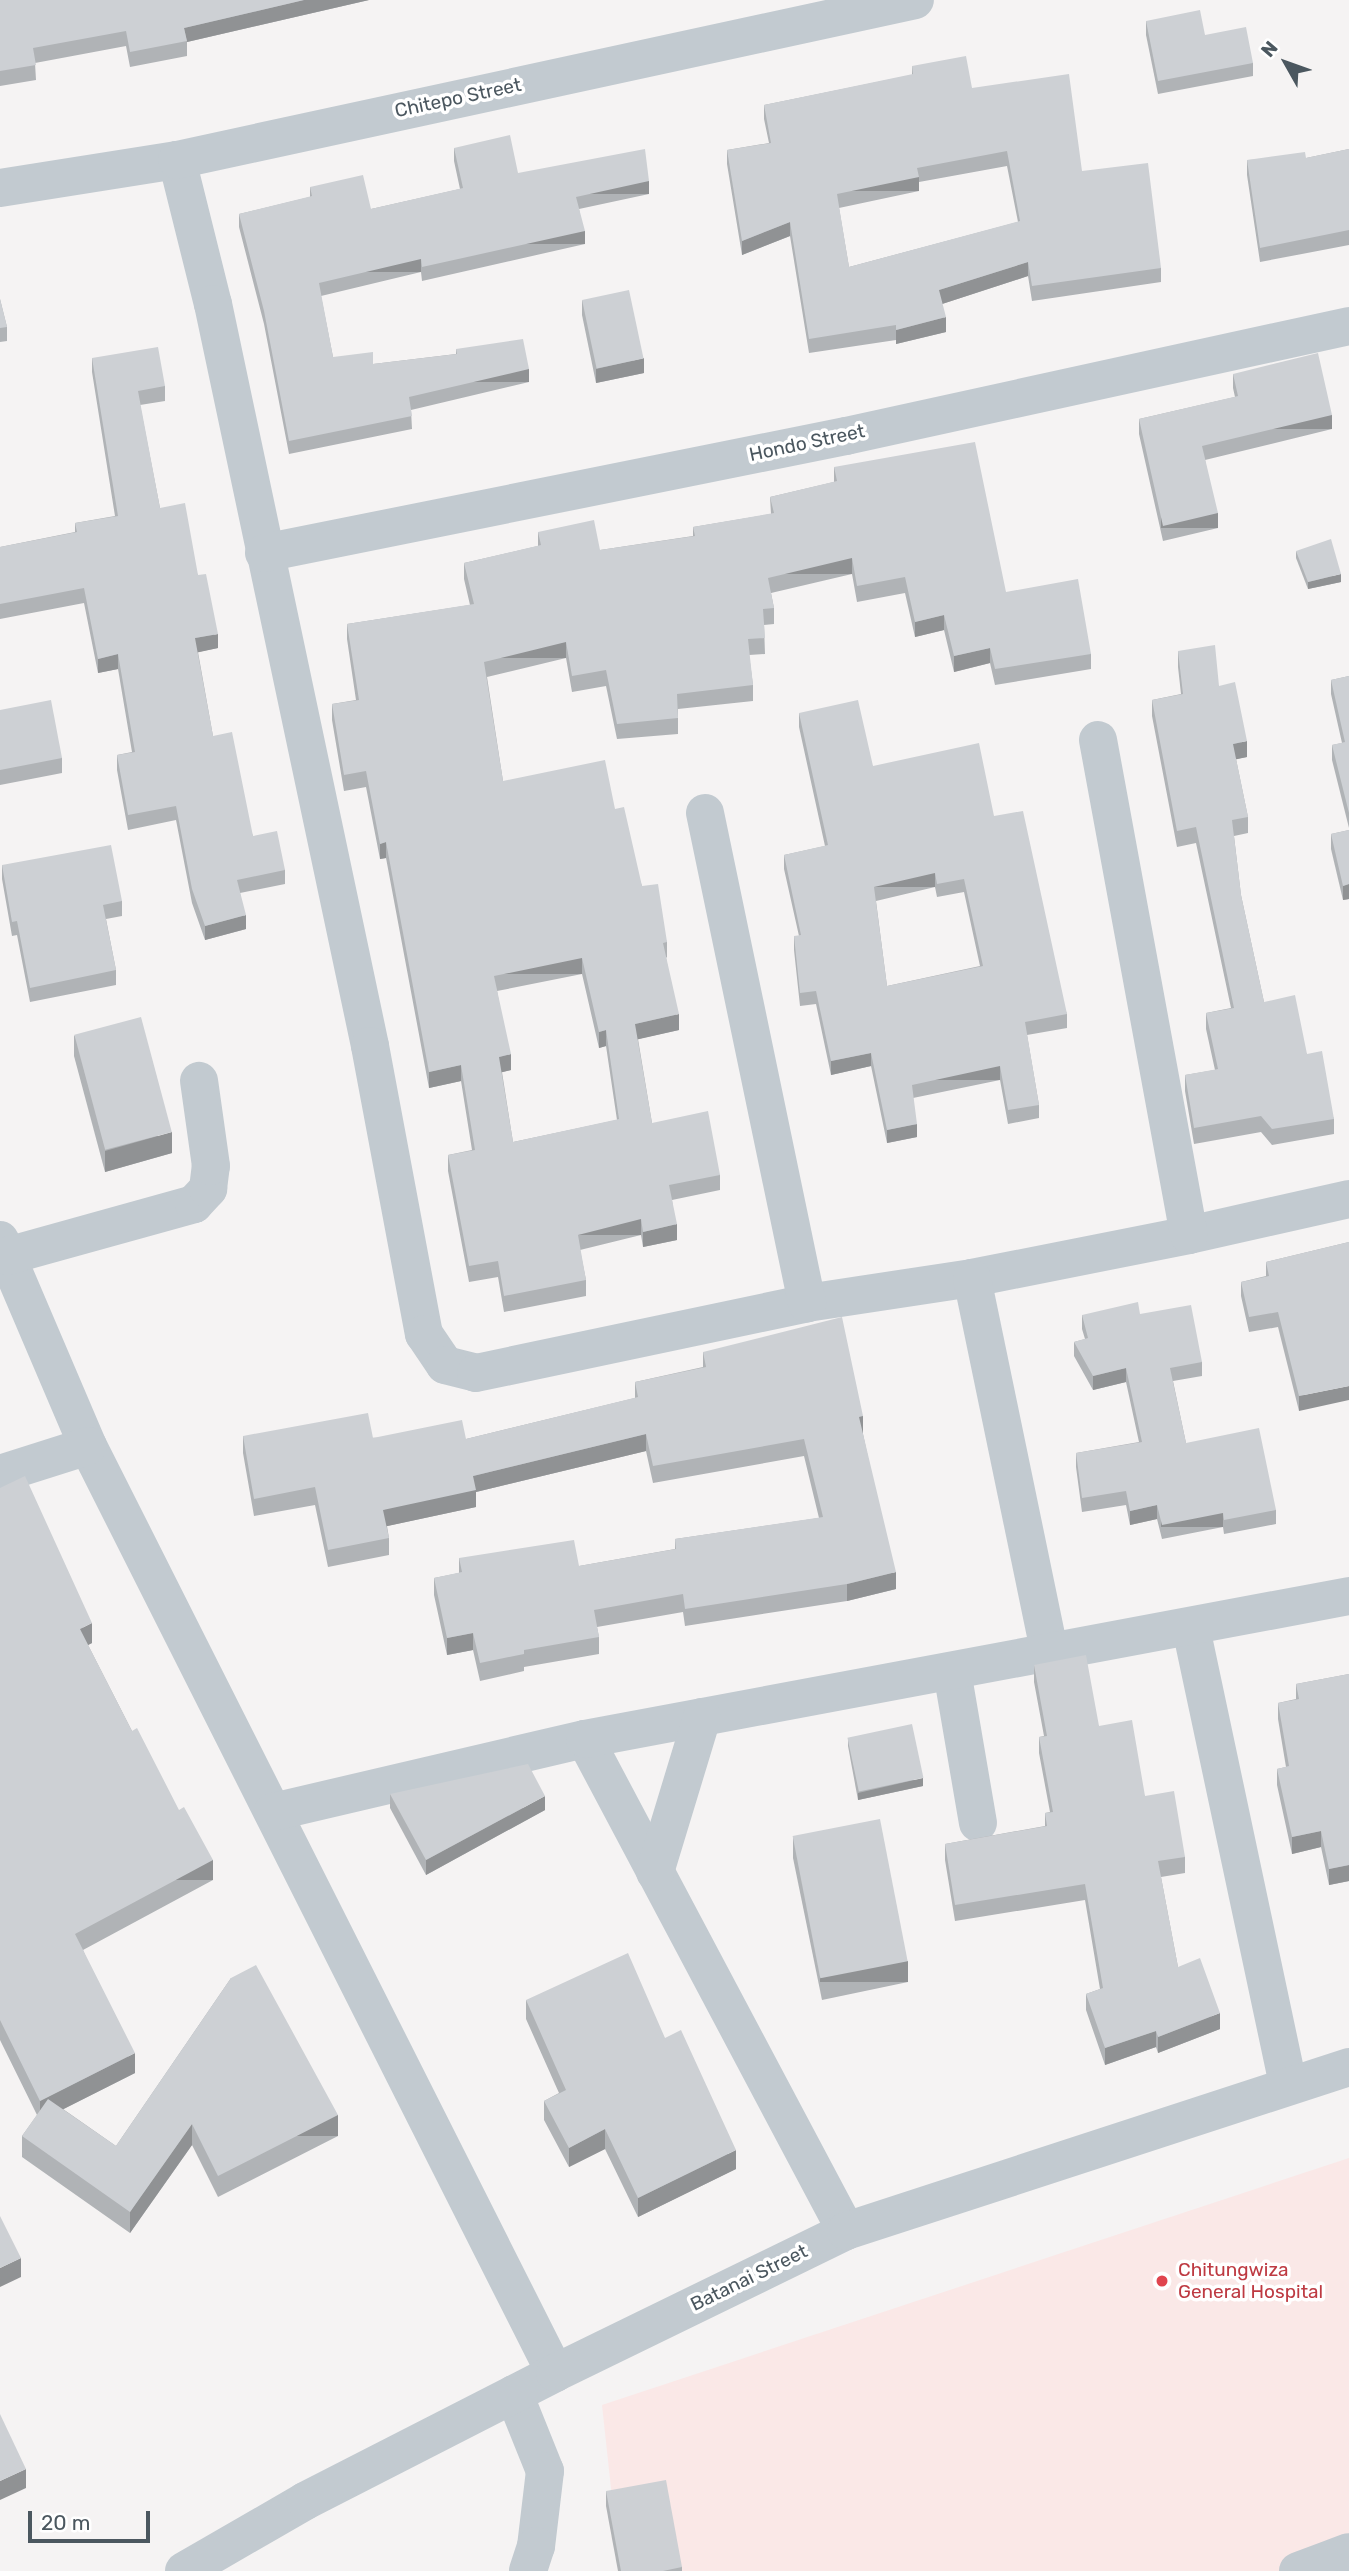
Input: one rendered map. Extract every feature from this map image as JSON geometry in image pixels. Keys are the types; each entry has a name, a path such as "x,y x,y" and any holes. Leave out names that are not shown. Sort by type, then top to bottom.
{"street":[{"name":"Chitepo Street","path":"0,188 177,160 785,13 915,0"},
{"path":"177,160 213,304 370,1046 428,1345 445,1365 476,1373 807,1303 972,1278 1189,1235 1349,1199"},
{"name":"Hondo Street","path":"264,553 846,436 1349,326"},
{"path":"1098,740 1189,1235"},
{"path":"705,813 807,1303"},
{"path":"199,1081 211,1166 208,1189 194,1204 4,1248 88,1446 555,2373"},
{"path":"972,1278 1050,1653"},
{"path":"0,1474 88,1446"},
{"path":"273,1812 585,1739 1191,1628 1349,1596"},
{"path":"1191,1628 1288,2086"},
{"path":"952,1671 978,1823"},
{"path":"655,1872 702,1717"},
{"path":"585,1739 846,2231"},
{"name":"Batanai Street","path":"184,2571 305,2501 555,2373 846,2231 1349,2067"},
{"path":"514,2394 545,2471 536,2546 528,2571"},
{"path":"1298,2571 1349,2552"}],"shaded area":[{"name":"Chitungwiza General Hospital","path":"1349,2158 1349,2571 620,2571 602,2405"}],"building":[{"path":"0,0 304,0 184,28 187,41 130,52 126,31 33,48 36,65 0,71"},
{"path":"1200,10 1205,35 1246,27 1253,63 1158,81 1146,21"},
{"path":"966,56 972,88 1069,74 1082,171 1148,163 1161,268 1032,286 1028,262 939,290 946,317 896,330 896,325 809,339 790,222 742,241 727,150 771,143 764,105 913,74 912,66","holes":["1007,151 1020,221 849,267 837,194 919,177 917,168"]},
{"path":"510,135 518,173 645,149 649,181 576,197 585,231 422,267 421,259 319,283 333,357 373,352 373,364 457,354 456,349 523,339 529,369 409,397 412,416 289,441 264,311 239,214 312,196 310,187 363,175 371,209 463,188 454,148"},
{"path":"1349,149 1349,230 1260,248 1247,160 1305,152 1306,158"},
{"path":"629,290 644,358 597,368 582,300"},
{"path":"0,299 7,327 0,328"},
{"path":"158,347 165,386 138,391 160,508 185,503 198,575 206,574 218,634 195,638 213,736 232,732 253,836 277,831 285,870 237,880 246,915 205,926 192,889 176,806 128,815 117,755 135,752 118,654 98,659 84,588 0,604 0,547 77,532 75,523 118,516 92,358"},
{"path":"1318,353 1332,415 1202,446 1218,513 1163,526 1139,419 1238,396 1233,374"},
{"path":"975,442 1006,592 1078,579 1091,654 995,669 990,648 954,656 944,615 915,622 905,577 857,586 852,558 768,578 774,608 763,609 765,638 748,639 753,685 677,694 678,718 617,724 606,670 572,676 566,642 484,662 503,781 605,760 615,809 624,807 642,886 658,884 667,942 663,943 679,1014 635,1024 652,1123 708,1111 720,1175 669,1185 677,1224 643,1232 641,1219 578,1235 586,1280 504,1296 498,1261 469,1266 448,1155 475,1150 461,1065 429,1072 386,842 380,844 366,771 344,775 332,704 359,700 347,624 474,604 464,563 541,545 538,532 594,520 600,550 695,536 693,527 774,513 770,497 837,481 834,467","holes":["582,958 599,1032 606,1030 619,1119 513,1142 499,1057 511,1054 494,976"]},
{"path":"1331,539 1341,574 1308,582 1296,551"},
{"path":"1215,645 1219,686 1235,682 1247,741 1233,744 1248,817 1232,820 1241,895 1264,1002 1295,995 1307,1054 1322,1051 1334,1119 1272,1129 1261,1116 1194,1128 1185,1075 1218,1069 1206,1013 1234,1008 1196,827 1177,831 1152,700 1183,694 1178,651"},
{"path":"1349,676 1349,813 1332,745 1345,742 1331,680"},
{"path":"51,700 62,758 0,770 0,710"},
{"path":"858,700 873,766 979,743 994,816 1023,811 1067,1014 1025,1022 1039,1105 1008,1110 1000,1066 912,1085 917,1124 887,1130 871,1053 831,1061 816,991 800,993 794,936 801,935 784,855 828,845 799,713","holes":["935,873 937,884 964,879 983,966 887,986 874,887"]},
{"path":"1349,830 1349,884 1343,886 1331,834"},
{"path":"111,845 122,901 103,905 116,970 30,988 17,921 12,922 2,865"},
{"path":"141,1017 172,1132 105,1150 74,1035"},
{"path":"1349,1242 1349,1386 1299,1396 1278,1312 1249,1317 1241,1282 1269,1276 1266,1262"},
{"path":"1138,1302 1140,1314 1191,1305 1202,1362 1170,1368 1186,1443 1259,1428 1276,1510 1224,1520 1223,1513 1162,1525 1157,1505 1130,1511 1126,1491 1082,1498 1076,1453 1142,1442 1126,1368 1093,1376 1074,1342 1088,1338 1082,1315"},
{"path":"842,1317 863,1416 859,1417 896,1572 847,1584 685,1609 683,1594 594,1610 599,1637 524,1650 524,1654 480,1663 473,1633 447,1638 434,1578 462,1572 459,1558 574,1540 579,1566 676,1549 675,1539 823,1517 804,1439 653,1466 646,1434 473,1476 476,1490 383,1510 389,1538 328,1550 315,1487 254,1499 243,1436 368,1413 373,1438 462,1420 466,1439 638,1397 635,1382 706,1367 703,1352"},
{"path":"25,1476 92,1623 80,1629 132,1731 137,1728 179,1810 184,1807 213,1860 75,1934 135,2053 40,2101 0,2020 0,1488"},
{"path":"1086,1655 1099,1726 1132,1720 1145,1796 1174,1791 1185,1857 1158,1861 1178,1967 1200,1958 1220,2013 1158,2037 1156,2031 1105,2048 1086,1994 1103,1988 1085,1884 955,1905 945,1844 1047,1826 1045,1813 1053,1812 1039,1737 1047,1736 1034,1665"},
{"path":"1349,1674 1349,1865 1329,1869 1321,1831 1292,1837 1277,1769 1289,1766 1278,1703 1299,1699 1296,1684"},
{"path":"912,1724 923,1778 859,1792 847,1738"},
{"path":"528,1764 545,1796 426,1860 390,1794"},
{"path":"880,1819 908,1961 820,1978 793,1836"},
{"path":"628,1953 665,2038 681,2030 736,2150 638,2198 605,2129 569,2148 544,2101 566,2090 526,2000"},
{"path":"256,1965 338,2115 218,2176 192,2124 130,2212 22,2136 48,2099 116,2146 231,1978"},
{"path":"0,2216 21,2258 0,2268"},
{"path":"0,2414 26,2469 0,2481"},
{"path":"666,2480 682,2567 663,2571 621,2571 606,2491"}],"place":[{"name":"Chitungwiza General Hospital","path":"1162,2281"}]}
